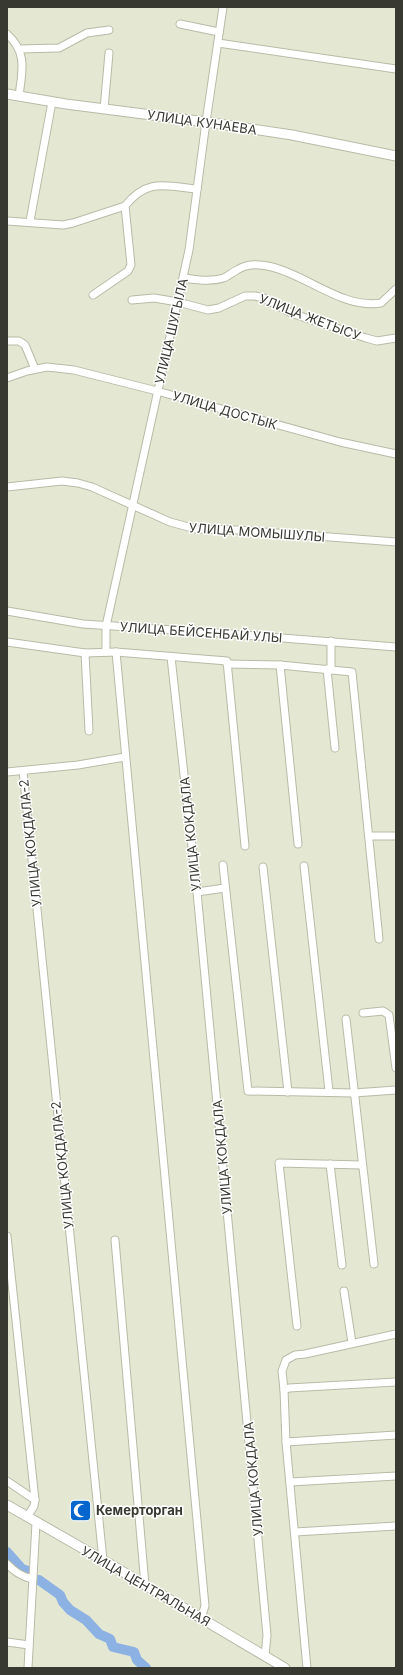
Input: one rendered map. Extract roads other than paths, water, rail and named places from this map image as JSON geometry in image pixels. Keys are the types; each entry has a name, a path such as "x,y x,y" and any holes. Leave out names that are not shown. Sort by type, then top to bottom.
{"main road":[{"name":"УЛИЦА КУНАЕВА","path":"7,94 52,102 292,135 396,156"},
{"name":"УЛИЦА ЦЕНТРАЛЬНАЯ","path":"7,1506 103,1560 285,1668"}],"street":[{"name":"УЛИЦА ШУГЫЛА","path":"106,652 106,626 157,391 190,250 206,122 223,7"},
{"path":"180,24 219,32"},
{"path":"19,49 58,48 87,33 109,30"},
{"path":"7,34 19,49 23,59 19,96"},
{"path":"218,43 396,69"},
{"path":"104,109 109,53"},
{"path":"30,221 52,102"},
{"path":"7,221 30,221 63,225 125,206 134,194 149,186 163,185 197,189"},
{"path":"93,295 128,271 131,265 125,206"},
{"path":"184,278 210,280 224,278 244,265 251,264 272,267 297,276 350,301 364,304 381,303 396,289"},
{"name":"УЛИЦА ЖЕТЫСУ","path":"132,300 154,298 178,302 208,310 219,308 245,296 255,296 264,298 291,313 366,338 377,341 396,338"},
{"path":"7,342 19,341 25,345 35,370"},
{"name":"УЛИЦА ДОСТЫК","path":"7,378 47,367 66,369 157,391 340,442 396,454"},
{"name":"УЛИЦА МОМЫШУЛЫ","path":"7,487 62,481 78,483 92,487 170,522 196,529 237,530 396,542"},
{"name":"УЛИЦА БЕЙСЕНБАЙ УЛЫ","path":"7,611 83,624 331,641 396,647"},
{"path":"331,641 329,670 335,748"},
{"path":"7,642 85,653 116,652 227,661 245,846"},
{"path":"116,652 205,1606 201,1618"},
{"path":"85,653 89,732"},
{"name":"УЛИЦА КОКДАЛА","path":"171,657 197,892 267,1635 265,1656"},
{"path":"227,664 280,666 352,672 379,939"},
{"path":"280,666 298,844"},
{"path":"7,772 78,765 125,757"},
{"name":"УЛИЦА КОКДАЛА-2","path":"23,771 103,1560"},
{"path":"369,836 396,836"},
{"path":"222,865 248,1091 354,1093 396,1090"},
{"path":"304,866 329,1092"},
{"path":"263,867 288,1092"},
{"path":"197,892 225,888"},
{"path":"363,1013 383,1011 389,1015 396,1068"},
{"path":"346,1019 374,1264"},
{"path":"297,1326 279,1164 362,1165"},
{"path":"330,1164 342,1265"},
{"path":"7,1236 35,1500 34,1506 27,1517"},
{"path":"115,1240 145,1585"},
{"path":"344,1291 352,1343"},
{"path":"307,1668 286,1442 282,1371 286,1360 295,1355 396,1334"},
{"path":"284,1390 289,1388 396,1382"},
{"path":"286,1442 396,1435"},
{"path":"290,1482 396,1476"},
{"path":"7,1481 35,1500"},
{"path":"28,1668 36,1523"},
{"path":"295,1532 396,1526"},
{"path":"7,1564 15,1572 32,1579"},
{"path":"7,1642 29,1645"}],"waterway":[{"path":"7,1552 22,1569 28,1571"},
{"path":"39,1580 60,1595 63,1602 70,1610 86,1620 99,1634 110,1639 113,1647 134,1652 137,1660 146,1668"}],"place":[{"name":"Кемерторган","path":"80,1510"}]}
